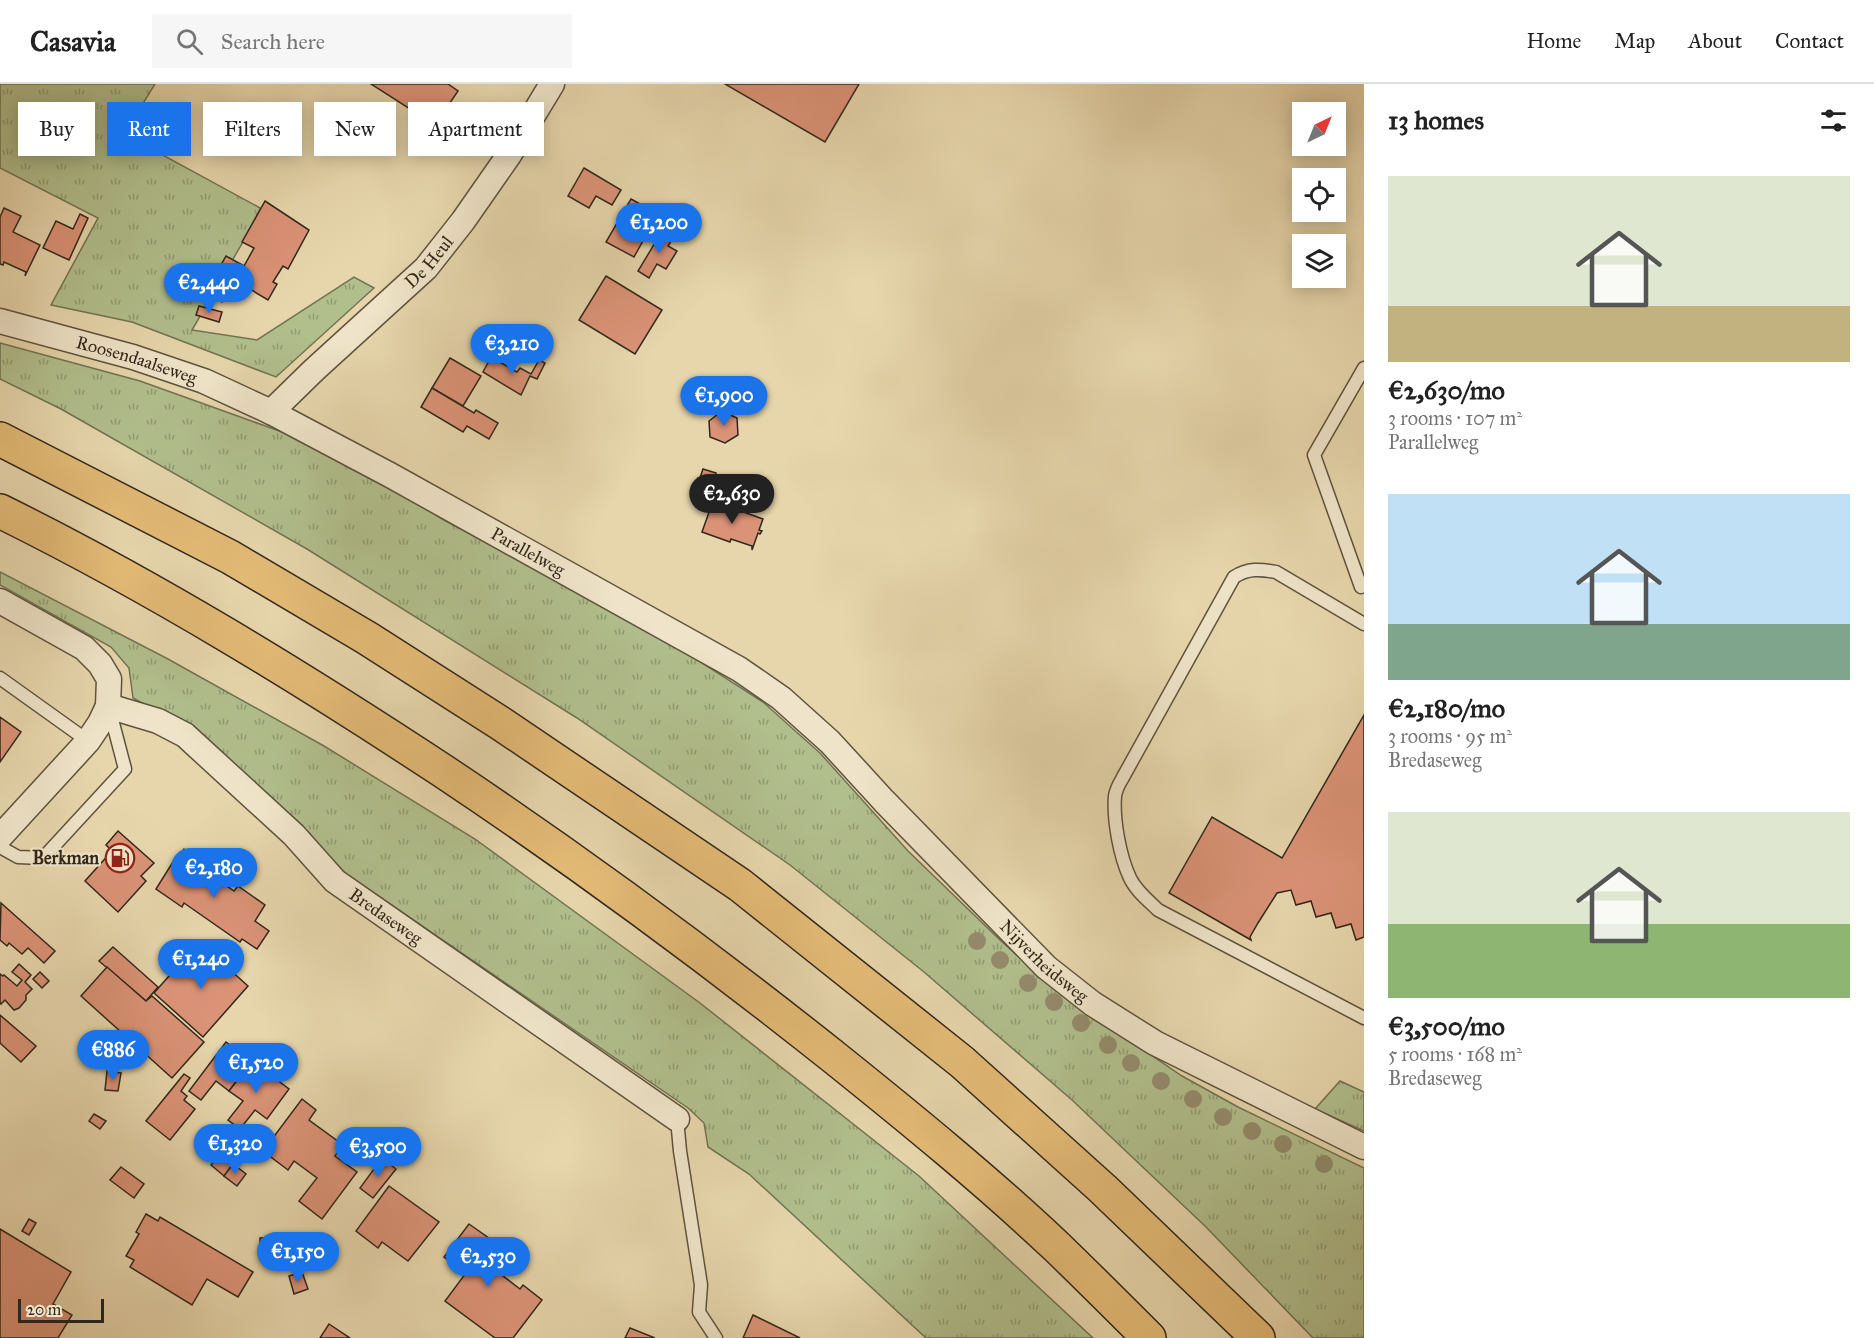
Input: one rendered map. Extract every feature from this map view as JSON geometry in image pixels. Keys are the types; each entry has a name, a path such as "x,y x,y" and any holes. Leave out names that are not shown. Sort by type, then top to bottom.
{"highway":[{"path":"0,439 230,557 367,638 500,723 740,885 962,1062 1103,1189 1258,1338"},
{"path":"0,511 174,603 322,693 514,819 625,896 742,984 910,1118 1055,1246 1149,1338"}],"street":[{"name":"De Heul","path":"271,412 426,268 463,221 509,155 552,84"},
{"name":"Roosendaalseweg","path":"0,321 133,357 204,381 271,412"},
{"name":"Parallelweg","path":"271,412 390,475 739,669 781,698"},
{"path":"0,602 84,648 100,664 109,680 108,706 88,741 0,837"},
{"name":"Nijverheidsweg","path":"781,698 830,742 884,801 1046,967 1077,991 1155,1043 1364,1147"},
{"name":"Bredaseweg","path":"108,706 158,721 185,735 294,836 335,881 677,1119"}],"lane":[{"path":"1363,586 1314,455 1364,368"},
{"path":"1364,624 1276,573 1261,569 1244,570 1234,577 1122,778 1115,795 1120,845 1131,879 1143,896 1158,910 1364,1018"},
{"path":"0,678 88,741"},
{"path":"0,847 18,856 43,858 125,769 108,706"},
{"path":"677,1119 701,1286 699,1312 716,1338"}],"green space":[{"path":"0,84 155,84 144,102 107,102 107,156 164,156 262,209 192,330 257,340 354,277 374,288 276,377 132,322 51,305 98,218 0,168"},
{"path":"0,343 140,381 324,447 444,520 654,632 763,702 820,753 908,851 1044,979 1182,1076 1238,1107 1364,1168 1364,1338 1313,1338 1206,1227 1072,1100 924,972 790,865 577,718 307,549 61,409 0,379"},
{"path":"0,572 168,659 324,746 475,839 700,1003 919,1176 1093,1338 926,1338 749,1174 708,1147 704,1123 688,1108 345,873 303,828 188,728 133,698 129,668 111,647 0,585"},
{"path":"1340,1081 1364,1092 1364,1131 1315,1109"}],"building":[{"path":"371,84 448,84 458,91 451,102 408,102 408,108"},
{"path":"725,84 859,84 825,142"},
{"path":"584,168 621,190 612,205 596,196 589,208 568,196"},
{"path":"631,199 658,214 634,257 606,242"},
{"path":"265,201 309,230 288,269 283,266 273,282 277,284 268,300 235,280 222,302 206,292 226,256 244,266 254,248 242,242"},
{"path":"4,208 21,216 13,232 40,245 25,276 26,272 4,262 3,265 0,264 0,217"},
{"path":"80,214 88,218 69,260 43,248 56,221 73,229"},
{"path":"664,228 675,235 668,246 677,251 666,269 657,264 649,278 638,271"},
{"path":"606,276 662,310 635,354 579,320"},
{"path":"199,306 222,312 219,322 196,315"},
{"path":"491,357 517,372 520,368 531,374 539,360 545,363 537,379 530,376 521,395 483,372"},
{"path":"450,358 481,376 463,406 432,388"},
{"path":"432,388 474,413 476,410 498,423 489,439 467,426 463,432 421,407"},
{"path":"722,411 737,418 738,435 725,443 710,437 709,421"},
{"path":"703,469 716,473 707,500 694,496"},
{"path":"713,501 763,519 759,530 762,531 758,533 752,550 752,546 731,539 730,542 702,532"},
{"path":"1364,715 1364,937 1356,940 1351,924 1336,928 1331,913 1316,917 1311,901 1296,905 1291,890 1277,893 1250,937 1251,940 1169,893 1212,817 1282,858"},
{"path":"0,717 21,732 0,762"},
{"path":"118,831 154,863 141,876 146,881 118,912 85,881 112,851 106,845"},
{"path":"184,849 210,867 207,872 234,891 238,886 265,905 255,921 269,931 257,949 242,939 240,942 184,903 182,907 156,889 176,857"},
{"path":"1,903 55,951 44,963 28,948 22,954 9,943 7,946 0,940"},
{"path":"199,942 248,986 203,1037 154,993"},
{"path":"113,947 158,987 146,1001 99,961"},
{"path":"19,964 31,975 25,982 32,989 26,995 26,1000 14,1010 5,1000 1,1004 0,1002 0,974 17,986 22,980 12,972"},
{"path":"107,967 146,1001 152,996 204,1042 172,1078 81,996"},
{"path":"40,972 49,981 42,988 33,979"},
{"path":"0,1015 36,1046 21,1062 0,1043"},
{"path":"226,1042 252,1061 229,1091 216,1081 201,1100 189,1091"},
{"path":"252,1061 289,1089 267,1119 255,1110 240,1129 228,1120 243,1101 229,1091"},
{"path":"107,1071 121,1073 118,1091 105,1090"},
{"path":"184,1074 190,1078 181,1091 187,1096 184,1100 195,1109 170,1140 146,1121"},
{"path":"302,1099 316,1110 309,1120 343,1145 335,1156 357,1172 322,1219 299,1201 317,1178 294,1161 288,1170 263,1151"},
{"path":"94,1114 106,1121 100,1129 89,1121"},
{"path":"232,1137 245,1148 224,1176 211,1165"},
{"path":"382,1158 396,1169 373,1198 360,1188"},
{"path":"233,1164 246,1174 237,1186 224,1176"},
{"path":"121,1167 144,1184 134,1198 110,1180"},
{"path":"389,1186 439,1222 408,1261 382,1242 378,1248 356,1231"},
{"path":"146,1214 158,1221 160,1217 253,1272 238,1297 207,1279 192,1305 130,1267 134,1260 126,1256 139,1234 136,1232"},
{"path":"29,1219 36,1223 29,1235 22,1231"},
{"path":"469,1224 493,1241 489,1246 497,1252 501,1259 497,1267 500,1268 498,1272 520,1289 523,1285 542,1300 513,1338 495,1338 445,1301 466,1273 444,1257"},
{"path":"0,1229 71,1272 53,1304 72,1315 58,1338 0,1338"},
{"path":"279,1237 280,1259 260,1259 260,1238"},
{"path":"302,1272 308,1289 294,1294 289,1276"},
{"path":"753,1315 800,1338 743,1338"},
{"path":"329,1324 350,1338 320,1338"},
{"path":"630,1328 655,1338 625,1338"}],"place":[{"name":"Berkman","path":"120,858"}]}
